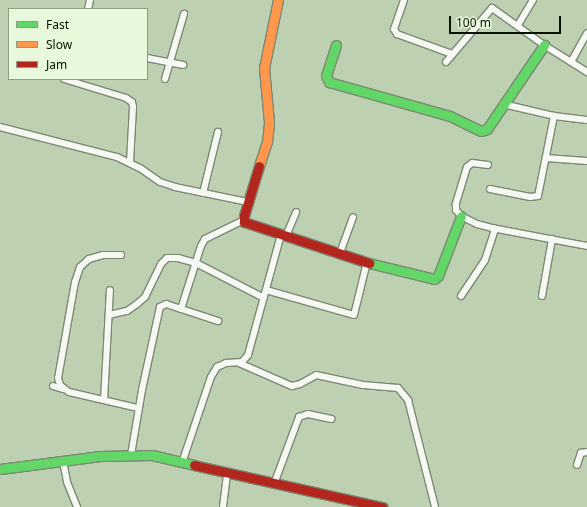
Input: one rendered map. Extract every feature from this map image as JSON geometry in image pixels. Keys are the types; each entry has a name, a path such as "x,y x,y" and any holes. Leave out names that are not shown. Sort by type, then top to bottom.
{"street":[{"path":"244,220 248,202 267,142 269,122 264,68 278,0"},
{"path":"404,0 394,28 398,34 452,54"},
{"path":"518,25 533,0"},
{"path":"446,62 491,8 518,25 544,45 587,72"},
{"path":"165,79 184,14"},
{"path":"571,62 587,33"},
{"path":"336,45 326,75 329,82 450,116 481,131 487,129 544,45"},
{"path":"148,58 183,65"},
{"path":"71,80 126,98 132,102 130,162"},
{"path":"503,104 554,116 587,120"},
{"path":"490,189 537,197 554,116"},
{"path":"0,126 117,157 130,162 160,182 248,202"},
{"path":"204,193 218,132"},
{"path":"546,158 587,161"},
{"path":"488,165 472,163 467,167 456,204 456,210 461,216 478,224 495,229 587,246"},
{"path":"239,363 248,355 266,290 284,235 296,212"},
{"path":"244,220 246,224 366,262 435,278 461,216"},
{"path":"340,253 353,217"},
{"path":"181,309 205,239 244,220"},
{"path":"461,296 468,282 481,267 495,229"},
{"path":"542,296 552,239"},
{"path":"63,390 60,386 58,378 78,273 84,262 89,259 103,255 121,255"},
{"path":"109,315 128,311 141,301 165,260 178,258 196,263 264,298"},
{"path":"266,290 354,315 366,262"},
{"path":"104,400 110,290"},
{"path":"131,455 138,408 158,310 164,304 218,321"},
{"path":"182,463 211,377 217,367 226,363 239,363 292,386 300,384 316,375 363,386 398,388 408,400 435,507"},
{"path":"52,386 138,408"},
{"path":"274,484 299,417 308,414 332,419"},
{"path":"577,465 581,453 587,452"},
{"path":"0,469 62,461 131,455 152,455 227,474 382,507"},
{"path":"62,461 67,482 77,507"},
{"path":"223,507 227,474"}],"traffic: fast":[{"path":"336,45 326,75 329,82 450,116 481,131 487,129 544,45"},
{"path":"369,263 434,279 438,276 461,216"},
{"path":"0,469 100,456 152,455 194,465"}],"traffic: slow":[{"path":"259,166 267,142 269,122 264,68 278,0"}],"traffic: jam":[{"path":"259,166 244,216 244,222 369,263"},
{"path":"194,465 382,507"}]}
